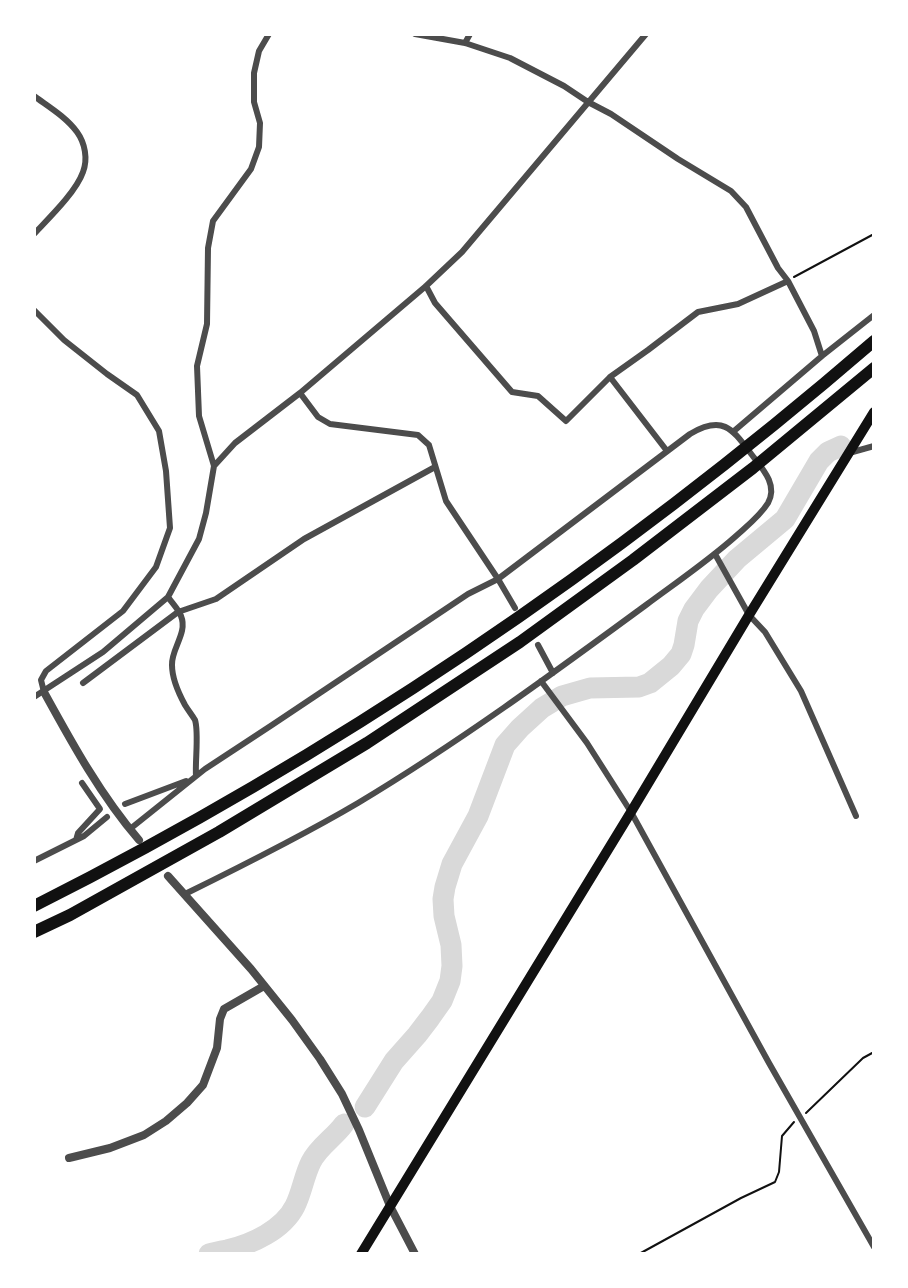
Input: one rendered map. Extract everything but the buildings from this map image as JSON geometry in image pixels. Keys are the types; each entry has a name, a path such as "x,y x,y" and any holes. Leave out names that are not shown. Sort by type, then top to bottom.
{"highway":[{"path":"34,906 210,813 355,726 509,625 622,544 741,452 873,342"},
{"path":"34,932 70,915 219,832 367,743 520,642 633,560 753,468 873,368"},
{"path":"361,1254 873,412"}],"street":[{"path":"34,697 102,652 168,597 199,539 214,466 199,416 197,366 207,324 208,248 213,221 251,169 259,147 260,123 254,102 254,73 259,51 269,34"},
{"path":"415,34 465,43 510,58 611,114 731,191 746,207 778,268 788,281 814,331 822,356"},
{"path":"465,43 470,34"},
{"path":"214,466 236,443 300,393 426,286 462,252 646,34"},
{"path":"34,96 61,116 78,133 86,153 84,172 72,191 34,234"},
{"path":"426,286 435,303 512,392 538,396 566,422 610,376 698,312 738,304 788,281"},
{"path":"34,310 64,340 137,395 159,431 166,471 170,528 156,567 123,611 46,671 41,680 44,692 86,765 112,806 139,840"},
{"path":"734,431 873,315"},
{"path":"610,376 668,451"},
{"path":"300,393 318,417 330,424 418,435 429,445 446,501 515,608"},
{"path":"130,829 194,778 468,594 498,579 690,434 705,427 717,425 734,431 768,476 772,486 769,501 757,517 715,554 463,736 358,803 268,853 185,894"},
{"path":"848,453 873,446"},
{"path":"83,683 178,612 216,599 304,539 435,467"},
{"path":"715,554 749,615 765,632 801,692 856,816"},
{"path":"168,597 181,616 181,634 172,656 172,665 178,690 196,726 194,778"},
{"path":"538,645 553,673"},
{"path":"542,681 587,743 631,812 763,1053 873,1247"},
{"path":"125,804 194,778"},
{"path":"76,840 78,833 100,809 82,783"},
{"path":"34,861 84,836 107,817"},
{"path":"168,876 264,986 314,1051 342,1094 390,1206 415,1254"},
{"path":"69,1158 110,1148 144,1135 187,1103 203,1085 217,1048 220,1019 224,1009 264,986"}],"path":[{"path":"788,281 873,234"},
{"path":"639,1254 647,1252 741,1198 775,1182 779,1172 782,1136 791,1124 873,1052"}],"waterway":[{"path":"365,1107 394,1061 442,1001 450,981 451,945 444,916 445,887 452,864 478,816 505,745 542,708 562,696 590,688 639,687 650,683 671,666 681,654 688,621 709,589 737,559 785,519 819,461 828,452 841,446"},
{"path":"209,1254 256,1240 283,1222 295,1206 314,1156 344,1124"}]}
